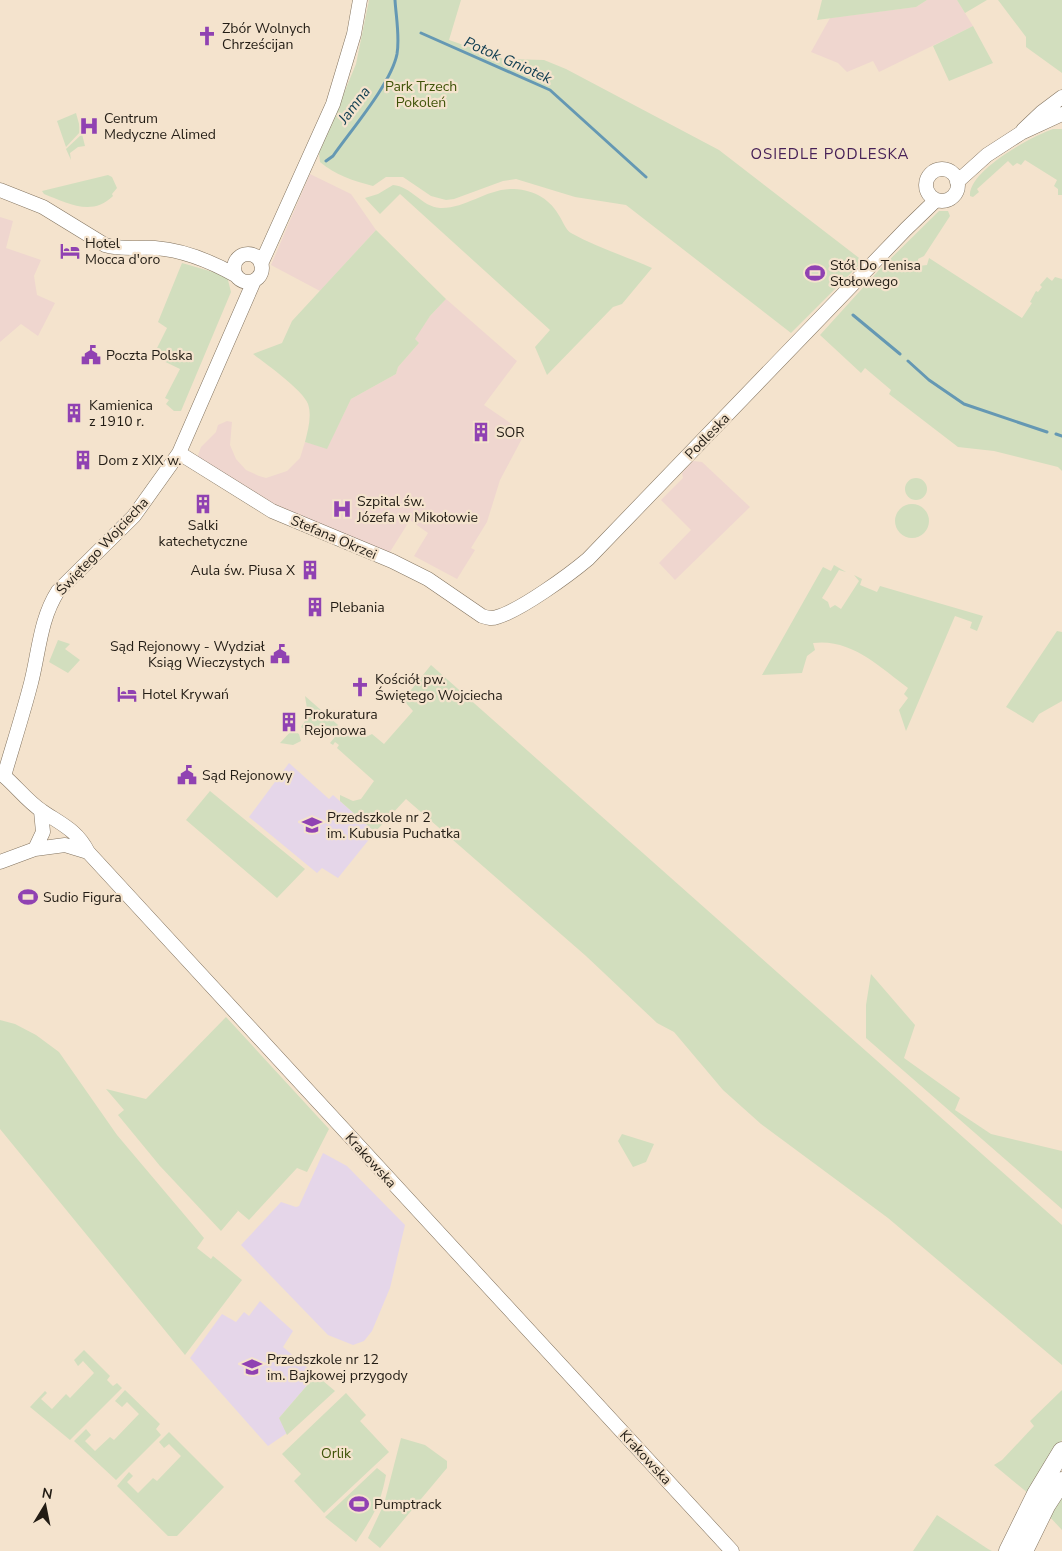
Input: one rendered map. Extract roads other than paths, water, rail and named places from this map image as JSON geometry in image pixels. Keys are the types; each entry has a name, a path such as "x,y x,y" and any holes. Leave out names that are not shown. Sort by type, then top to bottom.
{"main road":[{"path":"1008,1551 1036,1494 1062,1451"},
{"path":"1024,1551 1046,1506 1062,1481"}],"street":[{"path":"0,190 43,207 105,245 120,248 157,248 216,264 236,272 246,282 254,281 262,272 262,264 333,104 354,34 360,0"},
{"path":"1021,133 1042,112 1062,97"},
{"path":"954,177 971,160 987,155 1021,133 1059,118"},
{"path":"940,169 954,177 957,189 952,197 943,201 933,197 926,181 932,173 940,169"},
{"name":"Podleska","path":"490,618 498,617 538,594 588,558 906,229 916,211 933,197"},
{"path":"244,302 242,286 236,272 240,256 251,254 274,237"},
{"path":"251,254 262,264"},
{"name":"Świętego Wojciecha","path":"2,778 31,682 43,626 53,599 58,591 134,516 179,453 254,281"},
{"name":"Stefana Okrzei","path":"179,453 272,511 428,579 482,616 490,618"},
{"name":"Krakowska","path":"2,778 41,811 70,828 83,841 88,852 732,1551"},
{"path":"36,849 43,832 41,811"},
{"path":"1,861 36,849 65,845 88,852"}],"waterway":[{"name":"Jamna","path":"326,161 333,156 370,107 393,66 397,54 398,41 395,0"},
{"name":"Potok Gniotek","path":"421,33 550,90 646,177"},
{"name":"Potok Gniotek","path":"853,315 900,354"},
{"name":"Potok Gniotek","path":"908,361 929,380 964,404 1047,432"},
{"name":"Potok Gniotek","path":"1056,434 1062,436"}],"place":[{"name":"Zbór Wolnych Chrześcijan","path":"207,36"},
{"name":"Centrum Medyczne Alimed","path":"89,126"},
{"name":"Hotel Mocca d'oro","path":"70,251"},
{"name":"Stół Do Tenisa Stołowego","path":"815,273"},
{"name":"Poczta Polska","path":"91,355"},
{"name":"Kamienica z 1910 r.","path":"74,413"},
{"name":"SOR","path":"481,432"},
{"name":"Dom z XIX w.","path":"83,460"},
{"name":"Salki katechetyczne","path":"203,504"},
{"name":"Szpital św. Józefa w Mikołowie","path":"342,509"},
{"name":"Aula św. Piusa X","path":"310,570"},
{"name":"Plebania","path":"315,607"},
{"name":"Sąd Rejonowy - Wydział Ksiąg Wieczystych","path":"280,654"},
{"name":"Kościół pw. Świętego Wojciecha","path":"360,687"},
{"name":"Hotel Krywań","path":"127,694"},
{"name":"Prokuratura Rejonowa","path":"289,722"},
{"name":"Sąd Rejonowy","path":"187,775"},
{"name":"Przedszkole nr 2 im. Kubusia Puchatka","path":"312,825"},
{"name":"Sudio Figura","path":"28,897"},
{"name":"Przedszkole nr 12 im. Bajkowej przygody","path":"252,1367"},
{"name":"Pumptrack","path":"359,1504"}],"district":[{"name":"OSIEDLE PODLESKA","path":"830,154"}],"park label":[{"name":"Park Trzech Pokoleń","path":"421,94"},
{"name":"Orlik","path":"336,1453"}]}
